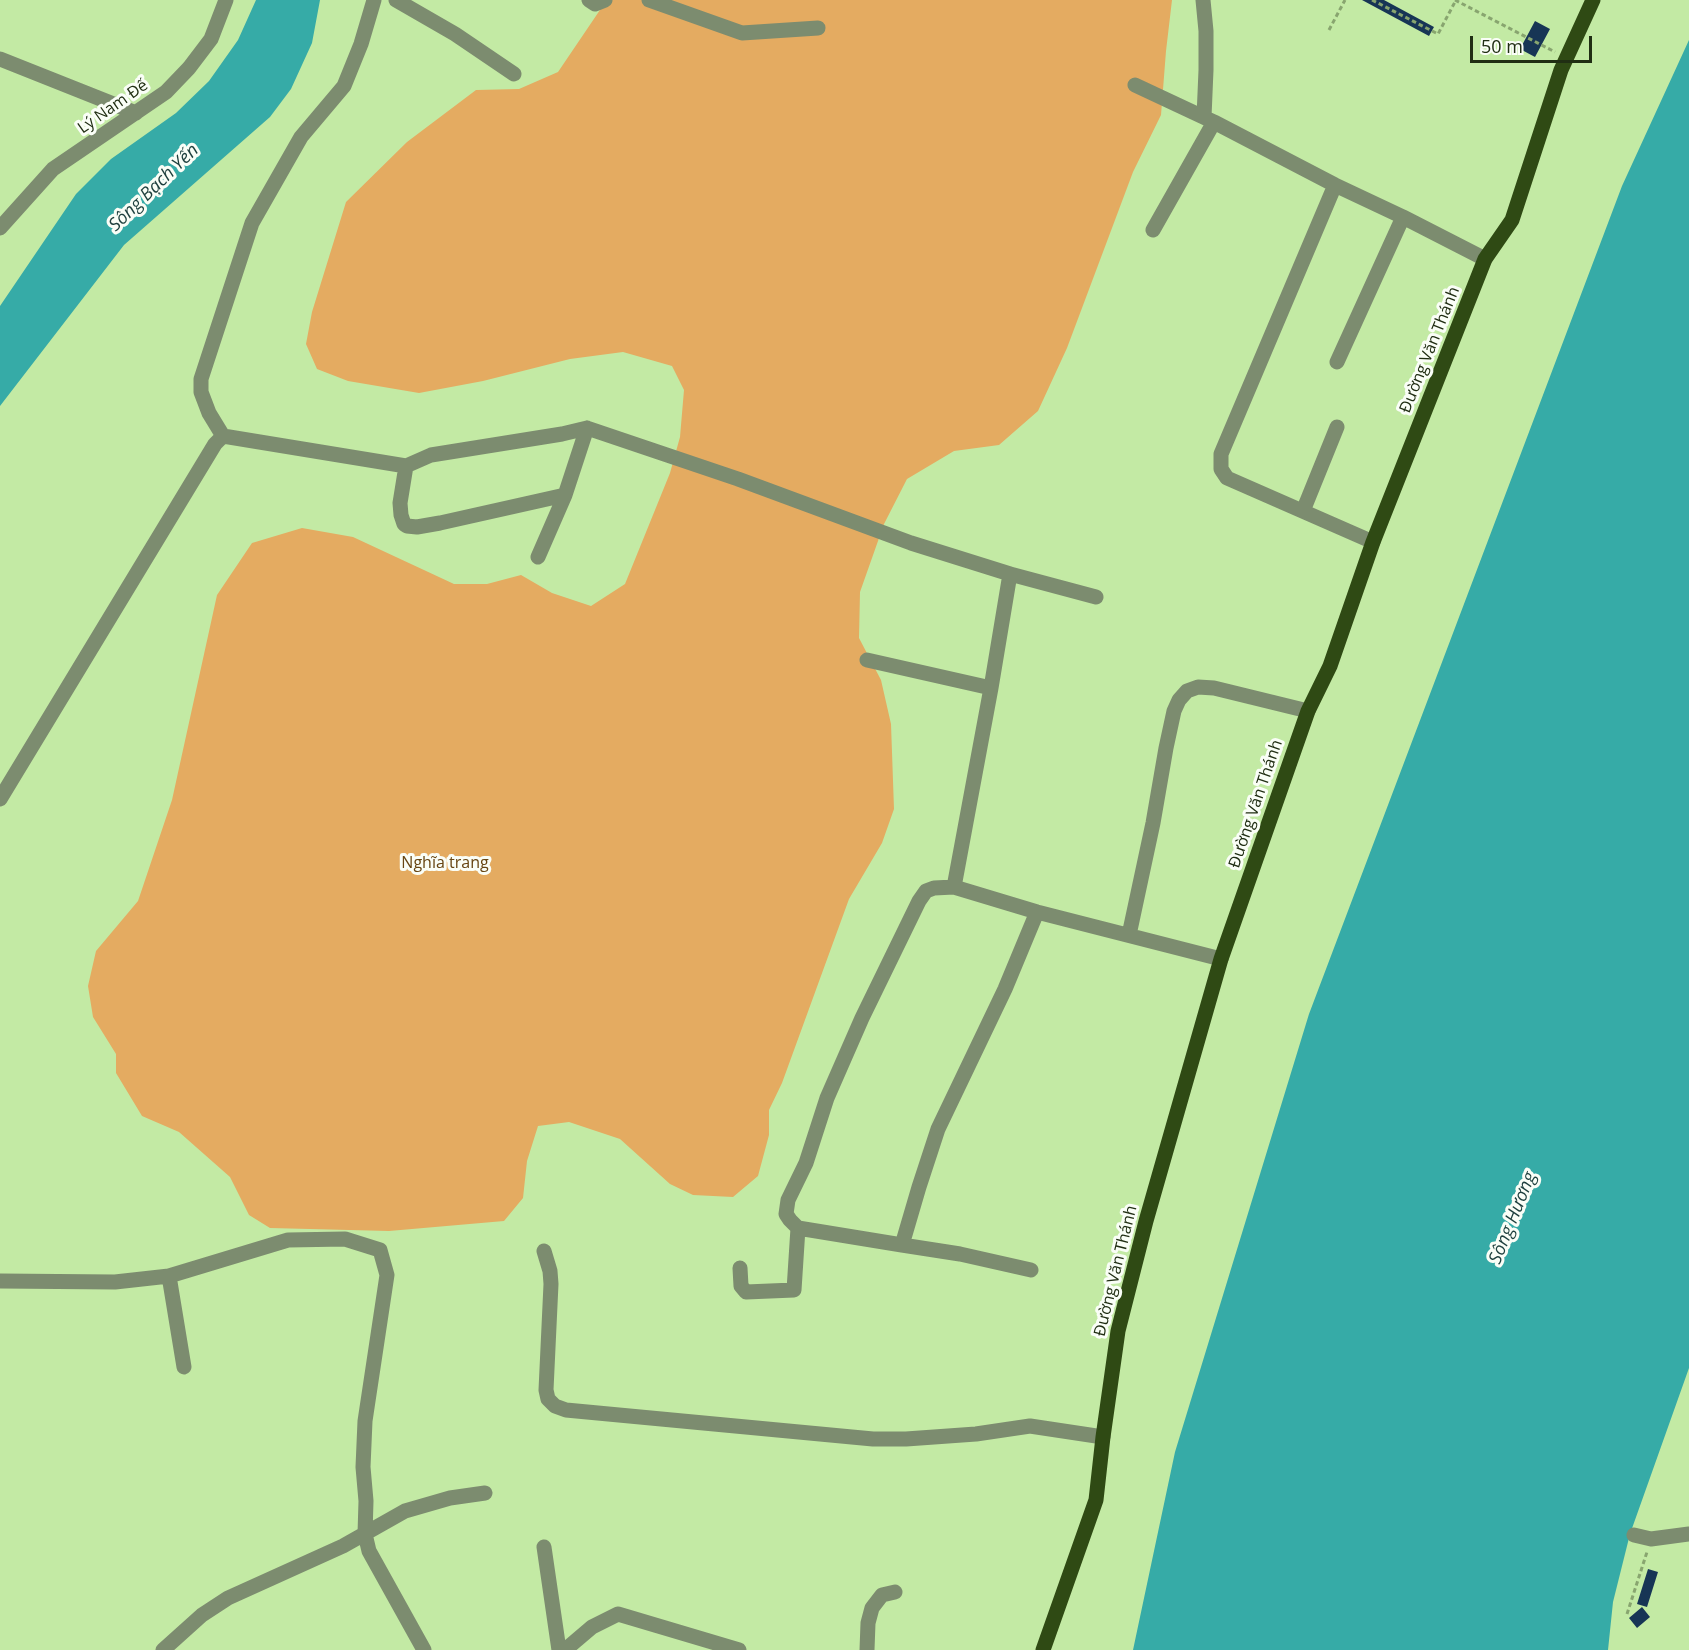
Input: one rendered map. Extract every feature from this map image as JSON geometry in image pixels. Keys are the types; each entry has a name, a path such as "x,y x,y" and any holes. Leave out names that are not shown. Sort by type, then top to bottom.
{"main road":[{"name":"Đường Văn Thánh","path":"1043,1650 1096,1500 1118,1331 1146,1221 1221,959 1308,711 1330,666 1373,542 1485,259 1512,220 1566,58 1593,0"}],"street":[{"name":"Lý Nam Đế","path":"0,228 53,169 166,92 189,68 211,39 226,0"},
{"path":"223,436 201,392 201,380 252,223 301,137 344,86 361,44 374,0"},
{"path":"396,0 486,54 514,74"},
{"path":"588,0 596,4 605,0"},
{"path":"649,0 742,33 818,28"},
{"path":"1153,230 1209,120 1203,0"},
{"path":"0,59 136,113"},
{"path":"1135,86 1209,120 1485,259"},
{"path":"1335,185 1221,454 1221,469 1227,478 1373,542"},
{"path":"1337,362 1403,218"},
{"path":"1303,511 1337,427"},
{"path":"223,436 406,466 431,455 588,428 738,479 911,543 1010,574 1096,597"},
{"path":"538,557 565,495 588,428"},
{"path":"0,799 215,444 223,436"},
{"path":"406,466 400,509 404,524 407,526 417,527 440,523 565,495"},
{"path":"954,887 1010,574"},
{"path":"867,660 991,688"},
{"path":"1129,935 1153,823 1166,748 1174,711 1179,700 1187,691 1198,687 1214,688 1308,711"},
{"path":"1031,1269 960,1254 798,1228 786,1214 788,1200 806,1163 826,1098 919,901 926,891 934,888 954,887 1037,912 1221,959"},
{"path":"902,1245 938,1129 1005,989 1037,912"},
{"path":"740,1268 741,1286 746,1292 794,1290 798,1228"},
{"path":"0,1281 115,1282 169,1276 288,1240 345,1239 380,1250 387,1275 365,1421 363,1467 366,1501 365,1534 369,1551 424,1650"},
{"path":"544,1251 551,1284 546,1390 548,1399 555,1406 567,1410 873,1438 906,1439 976,1434 1030,1426 1103,1437"},
{"path":"169,1276 184,1367"},
{"path":"163,1650 202,1615 228,1598 343,1546 405,1510 450,1498 485,1493"},
{"path":"1634,1535 1651,1539 1689,1534"},
{"path":"544,1546 559,1650"},
{"path":"867,1650 868,1623 872,1608 882,1595 895,1592"},
{"path":"565,1650 592,1627 618,1614 739,1650"}],"path":[{"path":"1329,30 1345,0"},
{"path":"1372,0 1438,34 1456,0 1566,58"},
{"path":"1627,1614 1651,1539"}],"green space":[{"name":"Nghĩa trang","path":"601,0 1172,0 1161,115 1133,172 1067,348 1038,411 999,445 954,451 907,479 884,524 860,592 859,638 881,680 891,724 894,809 882,843 849,899 782,1083 769,1110 769,1135 758,1176 733,1197 693,1195 670,1184 620,1139 569,1122 538,1126 527,1161 523,1198 504,1221 389,1231 270,1228 249,1215 230,1177 179,1132 142,1116 116,1073 116,1054 93,1017 88,986 96,951 138,901 172,800 217,595 252,543 302,528 353,537 454,584 487,584 521,575 552,593 591,606 625,584 670,473 680,437 684,390 672,366 623,352 570,359 483,381 419,393 348,381 317,369 306,344 312,312 346,202 407,142 476,90 519,89 558,72 602,7"}],"water":[{"name":"Sông Bạch Yến","path":"256,0 320,0 312,43 291,89 270,117 124,245 0,406 0,306 76,194 111,159 176,113 209,81 238,40"},
{"name":"Sông Hương","path":"1689,40 1689,1368 1630,1534 1613,1602 1608,1650 1133,1650 1175,1452 1309,1014 1622,186"}],"building":[{"path":"1362,0 1384,0 1434,27 1429,36"},
{"path":"1535,21 1550,29 1535,57 1520,49"},
{"path":"1648,1569 1658,1572 1647,1607 1637,1604"},
{"path":"1642,1607 1650,1617 1637,1628 1629,1618"}]}
